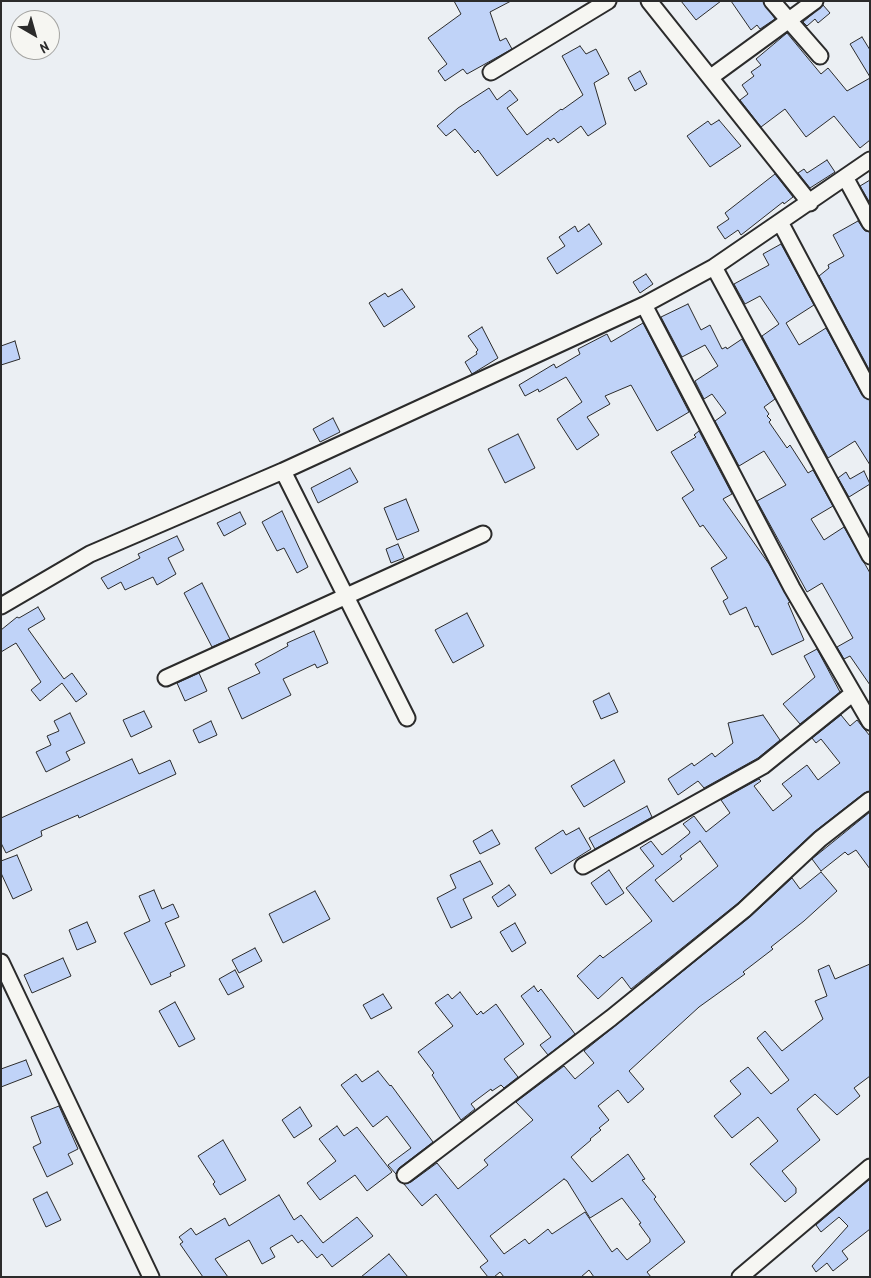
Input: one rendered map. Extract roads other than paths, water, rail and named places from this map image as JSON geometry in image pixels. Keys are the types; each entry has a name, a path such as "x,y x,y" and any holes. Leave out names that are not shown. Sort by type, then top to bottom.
{"street":[{"path":"491,72 608,1"},
{"path":"650,1 810,203"},
{"path":"772,1 820,56"},
{"path":"711,77 816,1"},
{"path":"1,606 90,554 283,471 644,305 714,267 810,203 870,160"},
{"path":"845,177 870,223"},
{"path":"780,222 870,391"},
{"path":"714,267 870,556"},
{"path":"644,305 792,588 870,722"},
{"path":"283,471 407,718"},
{"path":"166,678 482,534"},
{"path":"583,866 763,766 852,694"},
{"path":"405,1175 611,1018 744,910 820,839 870,800"},
{"path":"1,962 151,1277"},
{"path":"740,1277 870,1168"}]}
